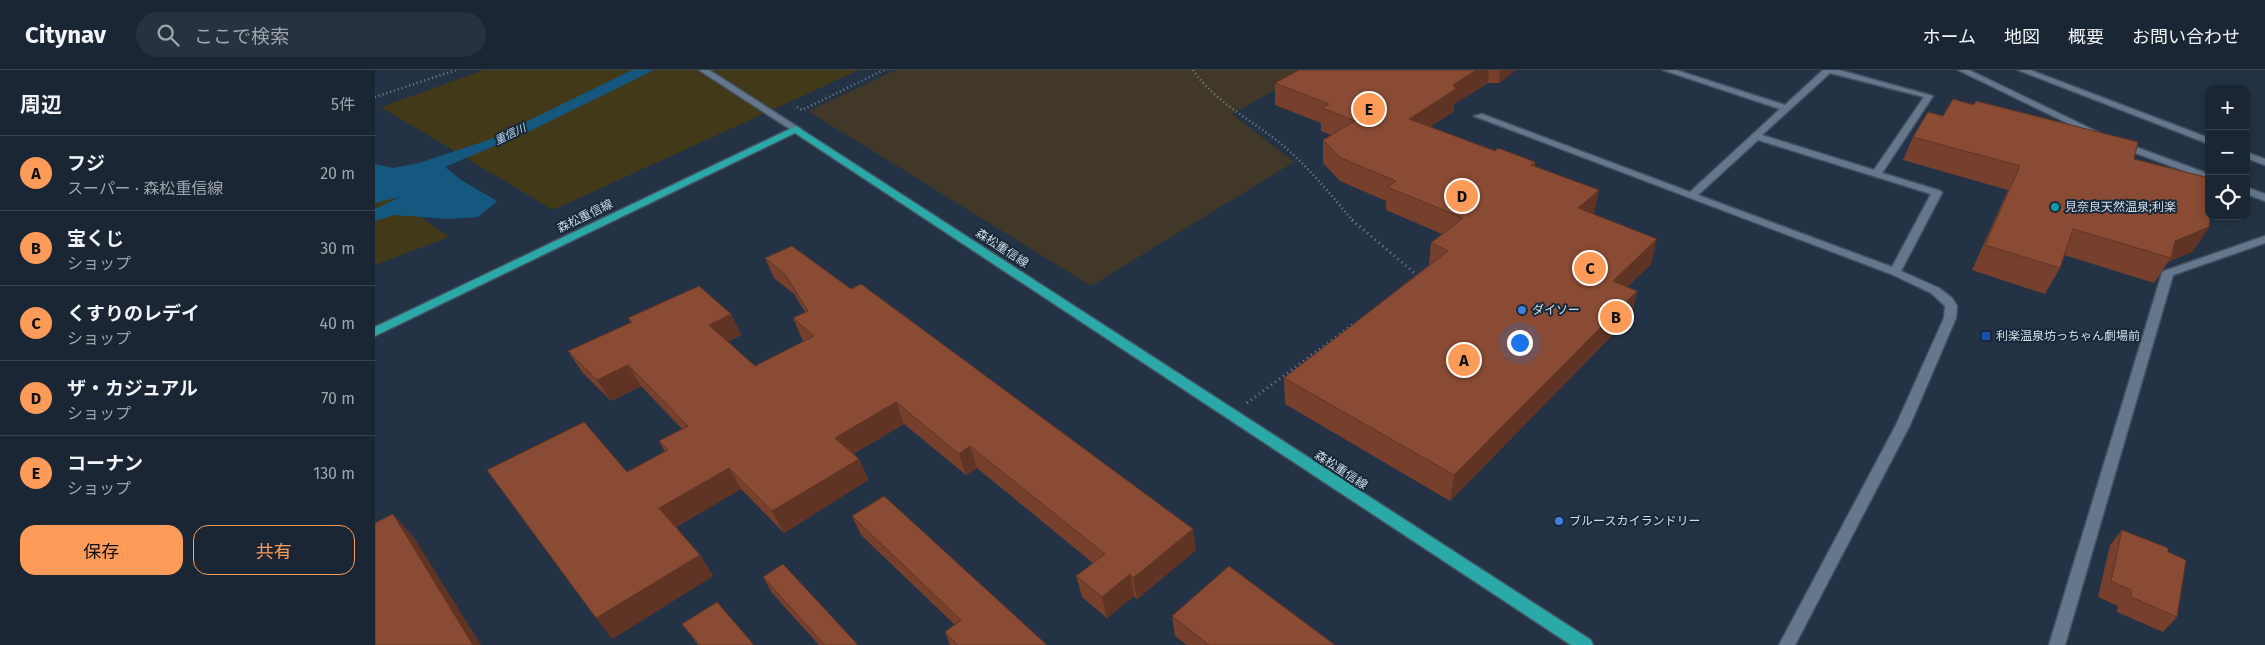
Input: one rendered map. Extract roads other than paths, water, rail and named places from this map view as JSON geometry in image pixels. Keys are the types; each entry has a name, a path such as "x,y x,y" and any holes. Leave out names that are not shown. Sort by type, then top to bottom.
{"main road":[{"name":"森松重信線","path":"375,332 796,129 1585,645"}],"street":[{"path":"703,70 772,116 796,129"},
{"path":"1667,70 1787,108"},
{"path":"1691,196 1829,70 1929,96 1875,174"},
{"path":"1962,70 2103,138 2205,176"},
{"path":"2023,70 2205,139"},
{"path":"1479,116 1895,272 1929,287 1943,297 1952,308 1950,318 1903,425 1787,645"},
{"path":"1755,136 1937,193 1895,272"},
{"path":"2250,156 2265,162"},
{"path":"2250,192 2265,198"},
{"path":"2057,645 2168,273 2265,239"}],"water":[{"name":"重信川","path":"632,70 654,70 532,130 445,167 461,180 497,201 478,217 448,219 394,215 375,221 375,209 400,197 375,203 375,164 393,168 419,163 491,139"}],"place":[{"name":"コーナン","path":"1369,109"},
{"name":"ザ・カジュアル","path":"1462,196"},
{"name":"見奈良天然温泉;利楽","path":"2055,207"},
{"name":"くすりのレデイ","path":"1590,268"},
{"name":"ダイソー","path":"1522,310"},
{"name":"宝くじ","path":"1616,317"},
{"name":"利楽温泉坊っちゃん劇場前","path":"1986,336"},
{"name":"フジ","path":"1464,360"},
{"name":"ブルースカイランドリー","path":"1559,521"}]}
